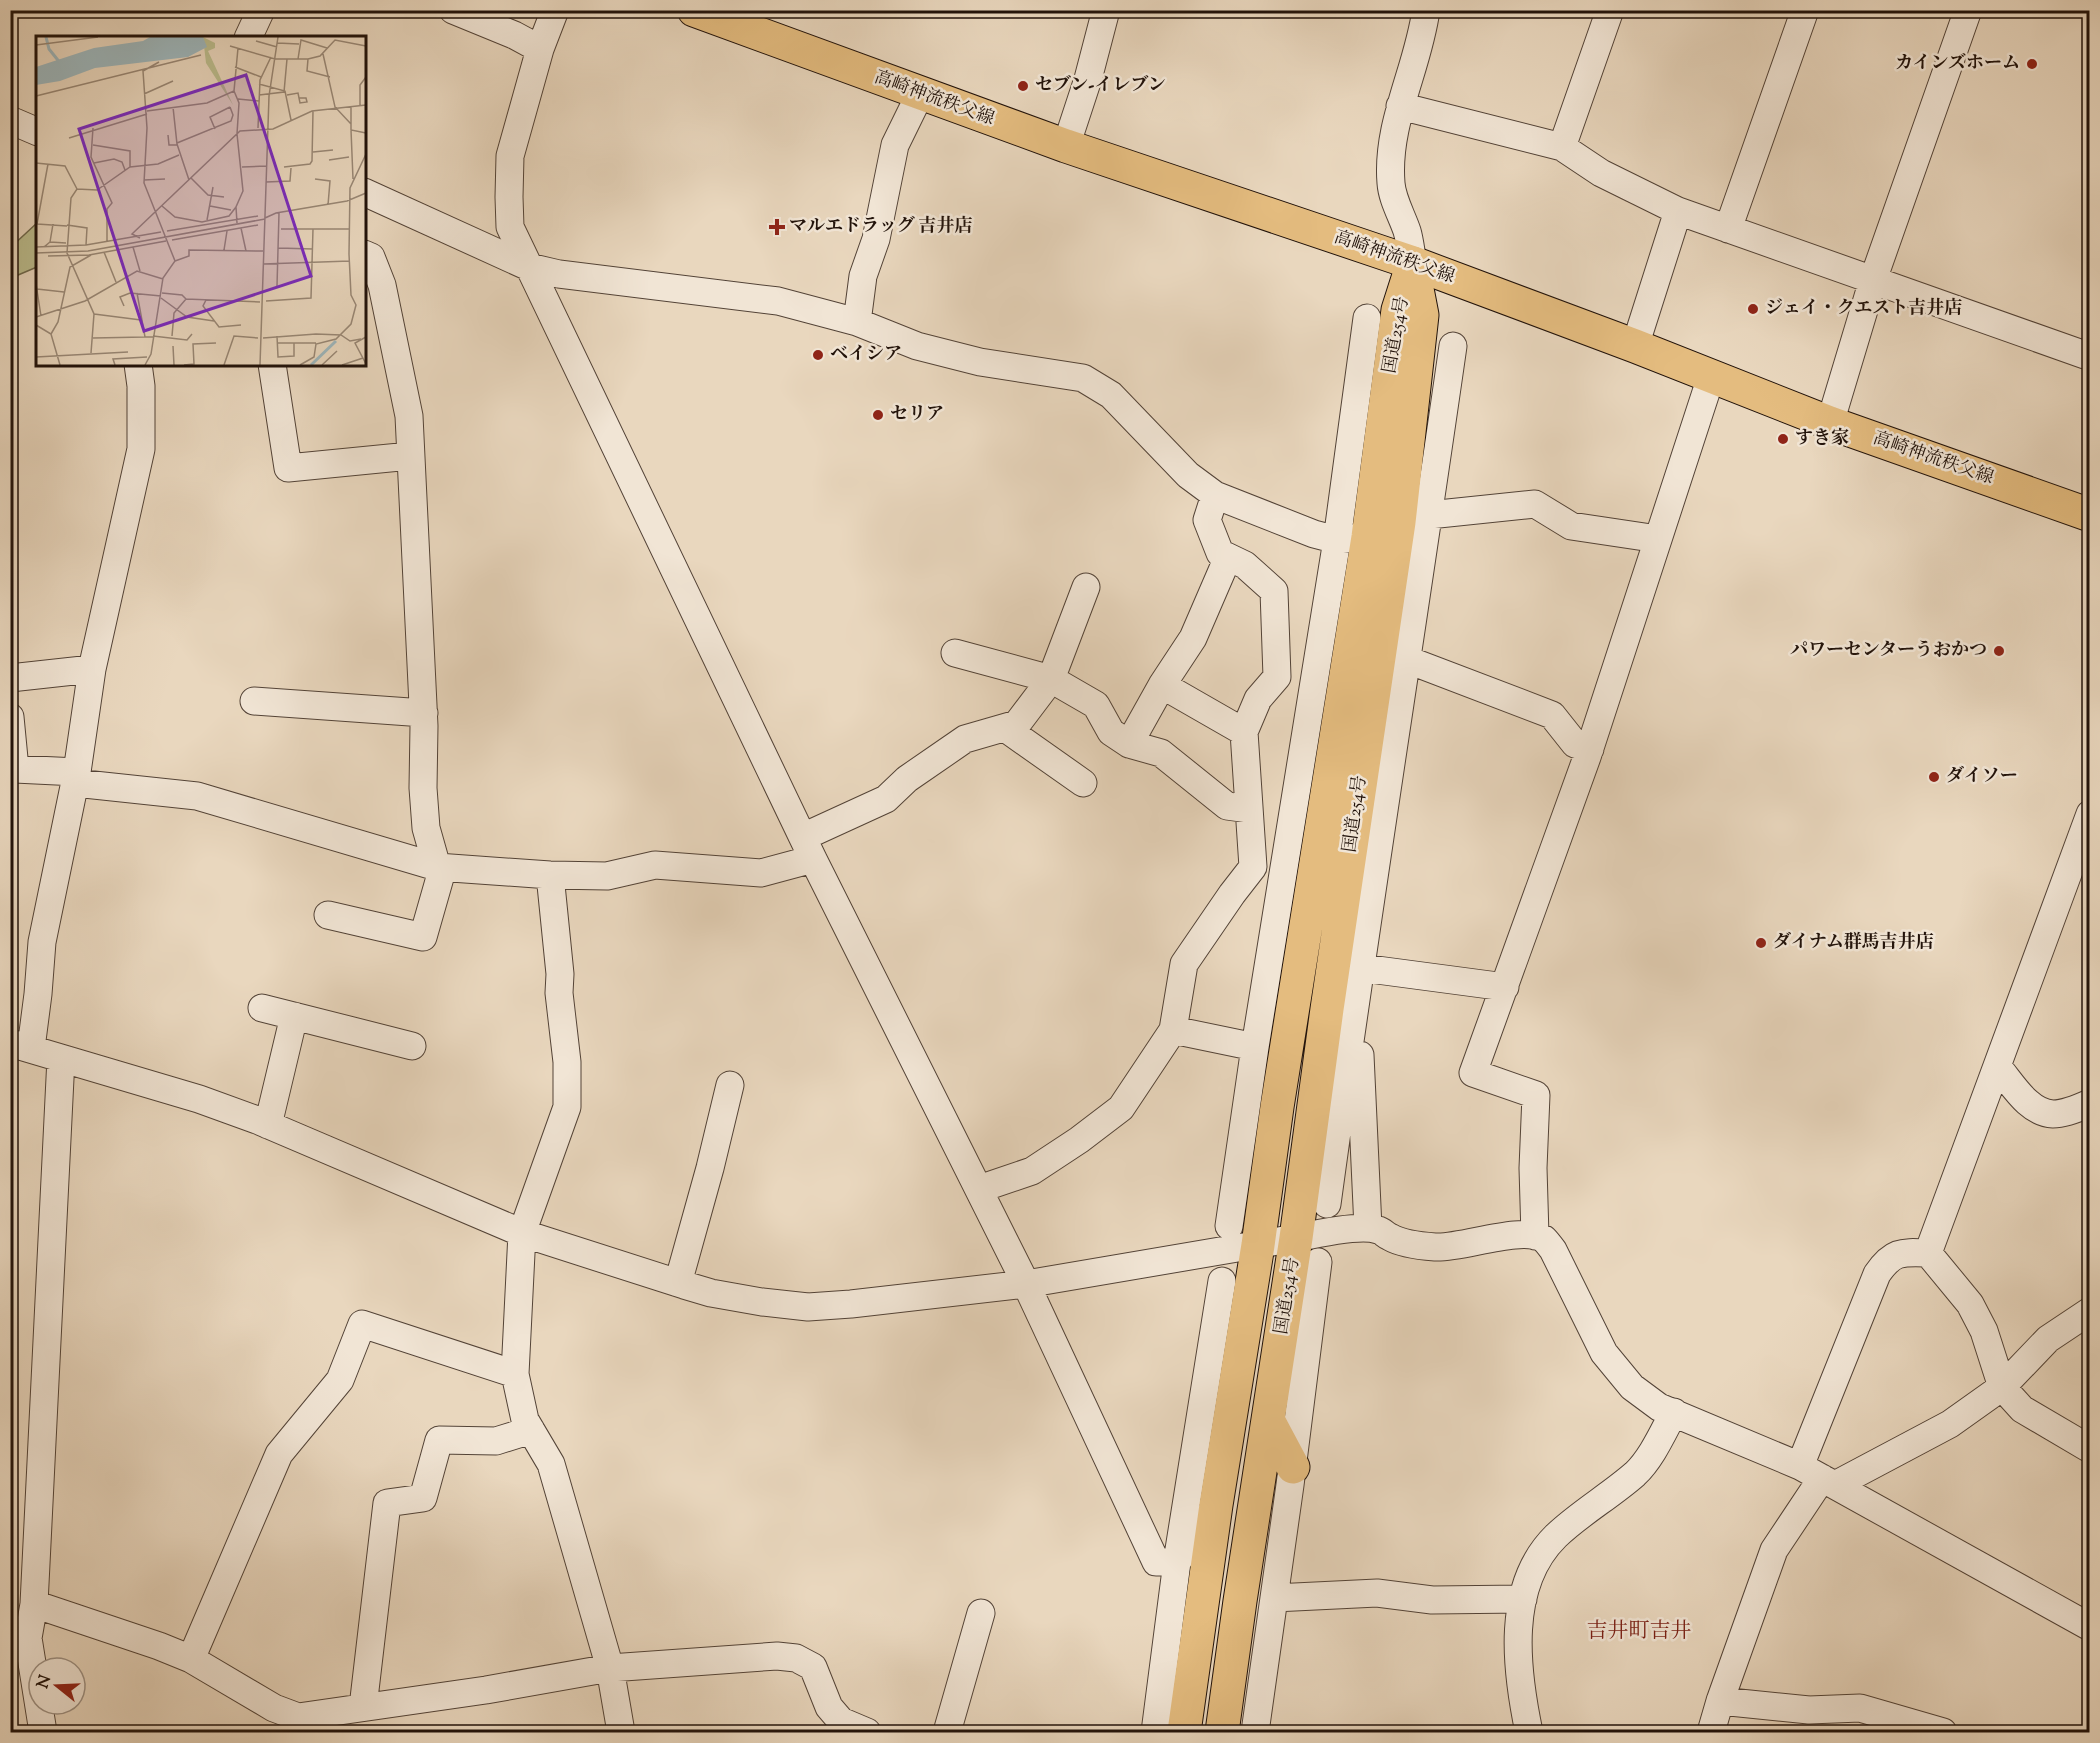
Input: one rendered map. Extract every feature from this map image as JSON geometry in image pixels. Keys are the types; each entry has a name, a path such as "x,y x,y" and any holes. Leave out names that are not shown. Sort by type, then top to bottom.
{"main road":[{"name":"高崎神流秩父線","path":"694,10 1066,147 1413,263 1635,346 1830,423 2090,515"},
{"name":"国道254号","path":"1222,1732 1296,1238 1403,489 1422,315 1413,263"},
{"name":"国道254号","path":"1184,1732 1216,1505 1258,1245 1352,538 1398,310 1413,263"},
{"path":"1268,1420 1293,1467"}],"street":[{"path":"250,36 261,10"},
{"path":"453,10 514,35 540,50"},
{"path":"555,10 540,50 510,156 510,227 808,848 1026,1284 1156,1562 1177,1562"},
{"path":"1066,147 1088,79 1106,10"},
{"path":"1413,263 1408,234 1390,185 1392,137 1423,31 1426,10"},
{"path":"1562,147 1610,10"},
{"path":"1728,229 1805,10"},
{"path":"1830,423 1873,280 1968,10"},
{"path":"857,322 863,276 876,239 895,145 920,94"},
{"path":"1400,106 1562,147 1601,173 1678,211 2085,356"},
{"path":"10,120 36,131"},
{"path":"366,193 529,267 569,275 778,301 857,322 917,346 980,362 1083,378 1111,395 1188,475 1215,495 1314,534 1352,538"},
{"path":"1635,346 1678,211"},
{"path":"328,915 423,937 440,867 426,828 423,788 424,714 409,416 382,285 371,257 366,255"},
{"path":"1229,1226 1256,1041 1352,538 1367,318"},
{"path":"1327,1204 1347,1054 1426,544 1453,346"},
{"path":"138,366 141,386 141,449 92,669 76,778 42,942 38,994 21,1045 199,1099 268,1125 522,1233 711,1293 762,1302 808,1307 1026,1284 1258,1245 1325,1231 1368,1228 1381,1230 1390,1238 1437,1247 1518,1235 1535,1236 1545,1240 1553,1250 1604,1353 1632,1387 1659,1407 1819,1476 2090,1627"},
{"path":"272,366 288,468 410,456"},
{"path":"1535,1236 1533,1168 1536,1095 1473,1073 1590,749 1711,377"},
{"path":"1403,489 1426,544"},
{"path":"979,1189 1032,1171 1079,1140 1121,1108 1173,1030 1184,964 1253,867 1244,732 1258,699 1276,677 1275,591 1245,565 1220,553 1207,520 1215,495"},
{"path":"1429,515 1535,504 1571,526 1658,539"},
{"path":"1129,744 1192,638 1228,557"},
{"path":"10,717 15,769 197,796 440,867 550,875 607,876 655,866 761,873 808,848 886,799 907,779 965,739 1017,724 1051,679 1086,587"},
{"path":"955,653 1051,679 1096,705 1111,732 1129,744 1161,753 1227,806 1250,809"},
{"path":"1408,660 1552,716 1575,744 1590,749"},
{"path":"10,678 92,669"},
{"path":"1162,685 1244,732"},
{"path":"254,701 424,714"},
{"path":"1005,728 1083,783"},
{"path":"1928,1253 2090,814"},
{"path":"550,875 567,1062 567,1107 522,1233 515,1374 525,1419 551,1464 610,1668 621,1732"},
{"path":"1327,1010 1362,964"},
{"path":"1362,964 1505,987"},
{"path":"262,1008 412,1046"},
{"path":"268,1125 294,1016"},
{"path":"1173,1030 1256,1041"},
{"path":"1256,1041 1277,1107"},
{"path":"1347,1054 1360,1055 1368,1228"},
{"path":"43,1732 28,1638 34,1604 61,1058"},
{"path":"1997,1066 2030,1106 2052,1114 2074,1110 2090,1103"},
{"path":"678,1283 730,1085"},
{"path":"1711,1732 1774,1550 1819,1476 1877,1274 1893,1255 1903,1252 1928,1253 1970,1304 1984,1331 2002,1387 2022,1409 2090,1449"},
{"path":"1255,1732 1293,1467 1318,1262"},
{"path":"1155,1732 1177,1562 1222,1281"},
{"path":"1819,1476 1950,1424 2002,1387 2048,1339 2090,1311"},
{"path":"191,1659 279,1454 340,1380 362,1324 515,1374"},
{"path":"1529,1732 1522,1696 1519,1659 1519,1632 1528,1581 1535,1566 1556,1537 1637,1472 1659,1440 1674,1412"},
{"path":"363,1707 387,1503 423,1498 439,1440 496,1441 531,1430"},
{"path":"1177,1562 1216,1505"},
{"path":"1274,1598 1377,1593 1432,1600 1523,1599"},
{"path":"34,1604 191,1659 274,1707 298,1716 486,1689 610,1668 777,1656 796,1658 813,1667 829,1707 841,1721 867,1732"},
{"path":"947,1732 981,1613"},
{"path":"1720,1701 1809,1710 1860,1708 1943,1732"}],"green space":[{"path":"36,224 36,267 11,278 11,247"}],"place":[{"name":"カインズホーム","path":"2032,64"},
{"name":"セブン-イレブン","path":"1023,86"},
{"name":"マルエドラッグ 吉井店","path":"777,227"},
{"name":"ジェイ・クエスト吉井店","path":"1753,309"},
{"name":"ベイシア","path":"818,355"},
{"name":"セリア","path":"878,415"},
{"name":"すき家","path":"1783,439"},
{"name":"パワーセンターうおかつ","path":"1999,651"},
{"name":"ダイソー","path":"1934,777"},
{"name":"ダイナム群馬吉井店","path":"1761,943"}],"district":[{"name":"吉井町吉井","path":"1639,1632"}]}
